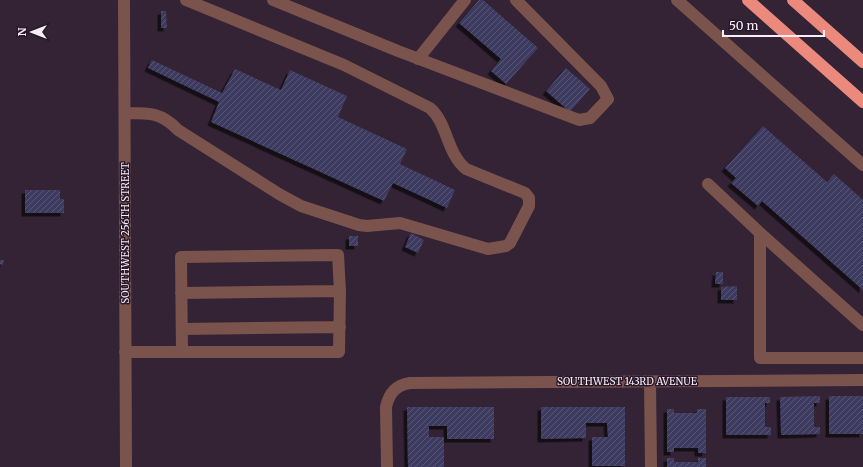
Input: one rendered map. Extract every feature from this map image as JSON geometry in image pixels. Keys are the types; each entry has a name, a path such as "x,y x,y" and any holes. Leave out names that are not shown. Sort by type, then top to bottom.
{"highway":[{"path":"748,0 863,102"},
{"path":"793,0 863,62"}],"street":[{"name":"SOUTHWEST 256TH STREET","path":"124,0 126,467"},
{"path":"125,113 159,115 170,121 178,130 279,194 301,206 315,211 359,225 367,226 400,223 488,249 506,246 510,243 529,206 529,198 525,193 466,169 458,163 440,122 430,108 344,65 186,0"},
{"path":"273,0 418,59 579,120 590,118 608,99 601,86 516,0"},
{"path":"418,59 465,0"},
{"path":"677,0 863,165"},
{"path":"708,184 760,233 863,325"},
{"path":"760,233 760,358 863,358"},
{"path":"125,352 182,352 339,352 340,291 338,254 181,257 182,352"},
{"path":"181,293 340,291"},
{"path":"182,329 340,327"},
{"path":"650,380 651,467"},
{"name":"SOUTHWEST 143RD AVENUE","path":"387,467 386,407 390,396 397,387 410,383 650,380 863,380"}],"building":[{"path":"479,0 483,0 538,48 506,84 491,71 501,59 459,23"},
{"path":"161,11 166,11 167,28 161,28"},
{"path":"152,60 222,93 235,69 281,90 290,70 347,96 338,117 407,149 400,164 455,190 447,208 393,183 384,201 211,122 219,102 148,68"},
{"path":"566,68 590,89 570,112 546,91"},
{"path":"763,126 827,182 834,174 863,200 863,290 762,201 758,206 731,183 736,178 725,168"},
{"path":"25,190 60,190 60,199 64,199 64,213 25,213"},
{"path":"411,233 424,240 418,253 405,247"},
{"path":"349,236 358,236 358,246 349,246"},
{"path":"0,260 4,260 3,265 0,264"},
{"path":"716,272 723,272 723,284 715,284"},
{"path":"737,286 737,300 721,300 721,287"},
{"path":"820,396 820,403 814,403 814,427 820,427 820,434 781,435 780,397"},
{"path":"829,396 863,396 863,434 829,434"},
{"path":"726,397 770,397 770,403 765,403 765,427 771,427 771,435 726,435"},
{"path":"407,407 494,407 494,439 447,439 447,426 429,426 429,437 444,437 444,467 408,467"},
{"path":"541,407 625,407 625,466 592,466 592,437 608,437 607,423 586,423 586,438 541,439"},
{"path":"667,409 674,409 674,413 697,413 697,409 706,409 706,453 698,453 698,448 674,448 674,452 667,452"},
{"path":"667,458 674,458 674,462 698,462 698,458 706,458 706,467 667,467"}]}
